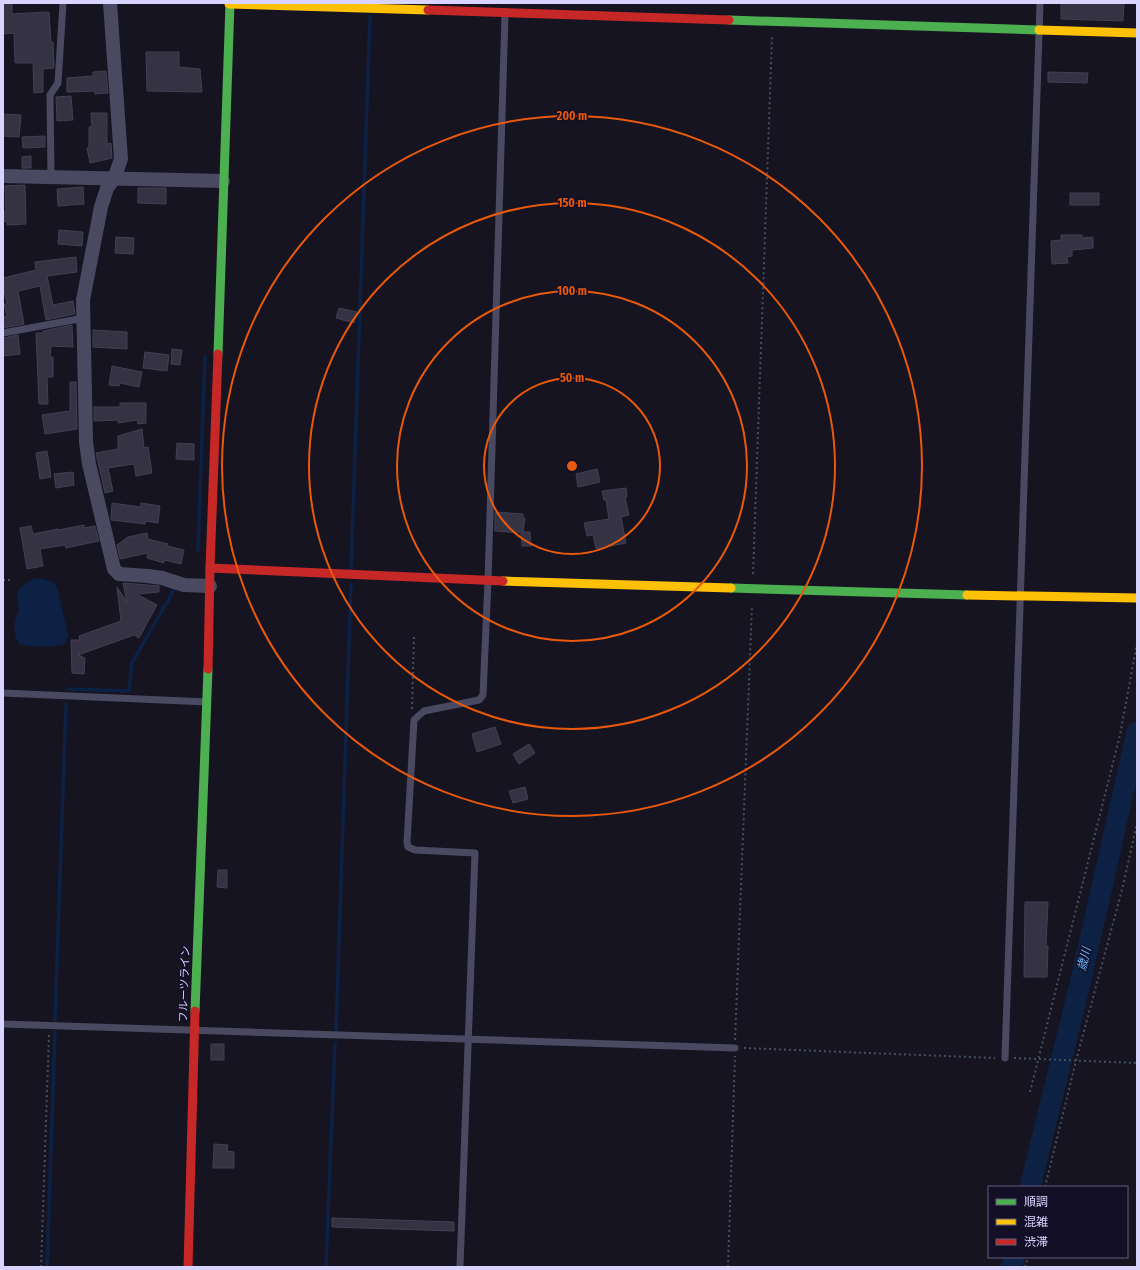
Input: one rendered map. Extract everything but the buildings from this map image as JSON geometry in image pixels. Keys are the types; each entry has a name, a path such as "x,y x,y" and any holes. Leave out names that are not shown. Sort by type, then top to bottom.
{"street":[{"path":"110,3 122,158 114,179 107,188 99,215 83,300 86,442 89,464 114,569 118,574 162,578 184,585 210,586"},
{"path":"230,4 1137,33"},
{"name":"フルーツライン","path":"188,1267 194,1030 207,702 210,568 230,4"},
{"path":"3,176 223,181"},
{"path":"210,568 488,581 1137,598"}],"lane":[{"path":"51,177 50,95 58,83 63,3"},
{"path":"460,1267 475,853 415,850 408,847 407,842 414,720 424,711 479,700 483,695 488,581 506,3"},
{"path":"1005,1058 1040,3"},
{"path":"3,334 84,318"},
{"path":"3,693 207,702"},
{"path":"3,1024 735,1048"}],"path":[{"path":"728,1267 773,22"},
{"path":"3,580 12,580"},
{"path":"414,635 412,710 417,717"},
{"path":"1030,1092 1120,735 1137,643"},
{"path":"1045,1186 1076,1061 1123,886 1137,823"},
{"path":"41,1267 50,1029"},
{"path":"735,1048 1137,1063"}],"water":[{"path":"38,578 54,582 58,590 68,635 65,644 48,647 36,646 19,644 17,640 14,627 19,611 17,599 18,592 31,580"}],"waterway":[{"path":"351,569 370,16"},
{"path":"198,550 205,356"},
{"path":"336,1031 351,584"},
{"path":"68,689 129,691 132,663 174,590"},
{"path":"55,1020 66,704"},
{"name":"歳川","path":"1030,1186 1079,988 1137,732"},
{"path":"47,1267 55,1032"},
{"path":"326,1267 335,1043"},
{"name":"歳川","path":"1011,1267 1014,1258"}],"traffic: fast":[{"path":"218,354 230,3"},
{"path":"729,20 1039,30"},
{"path":"731,588 967,595"},
{"path":"195,1011 208,669"}],"traffic: slow":[{"path":"229,4 428,10"},
{"path":"1039,30 1137,33"},
{"path":"503,581 731,588"},
{"path":"967,595 1137,598"}],"traffic: jam":[{"path":"428,10 729,20"},
{"path":"208,669 210,568 218,354"},
{"path":"210,568 503,581"},
{"path":"188,1267 195,1011"}]}
